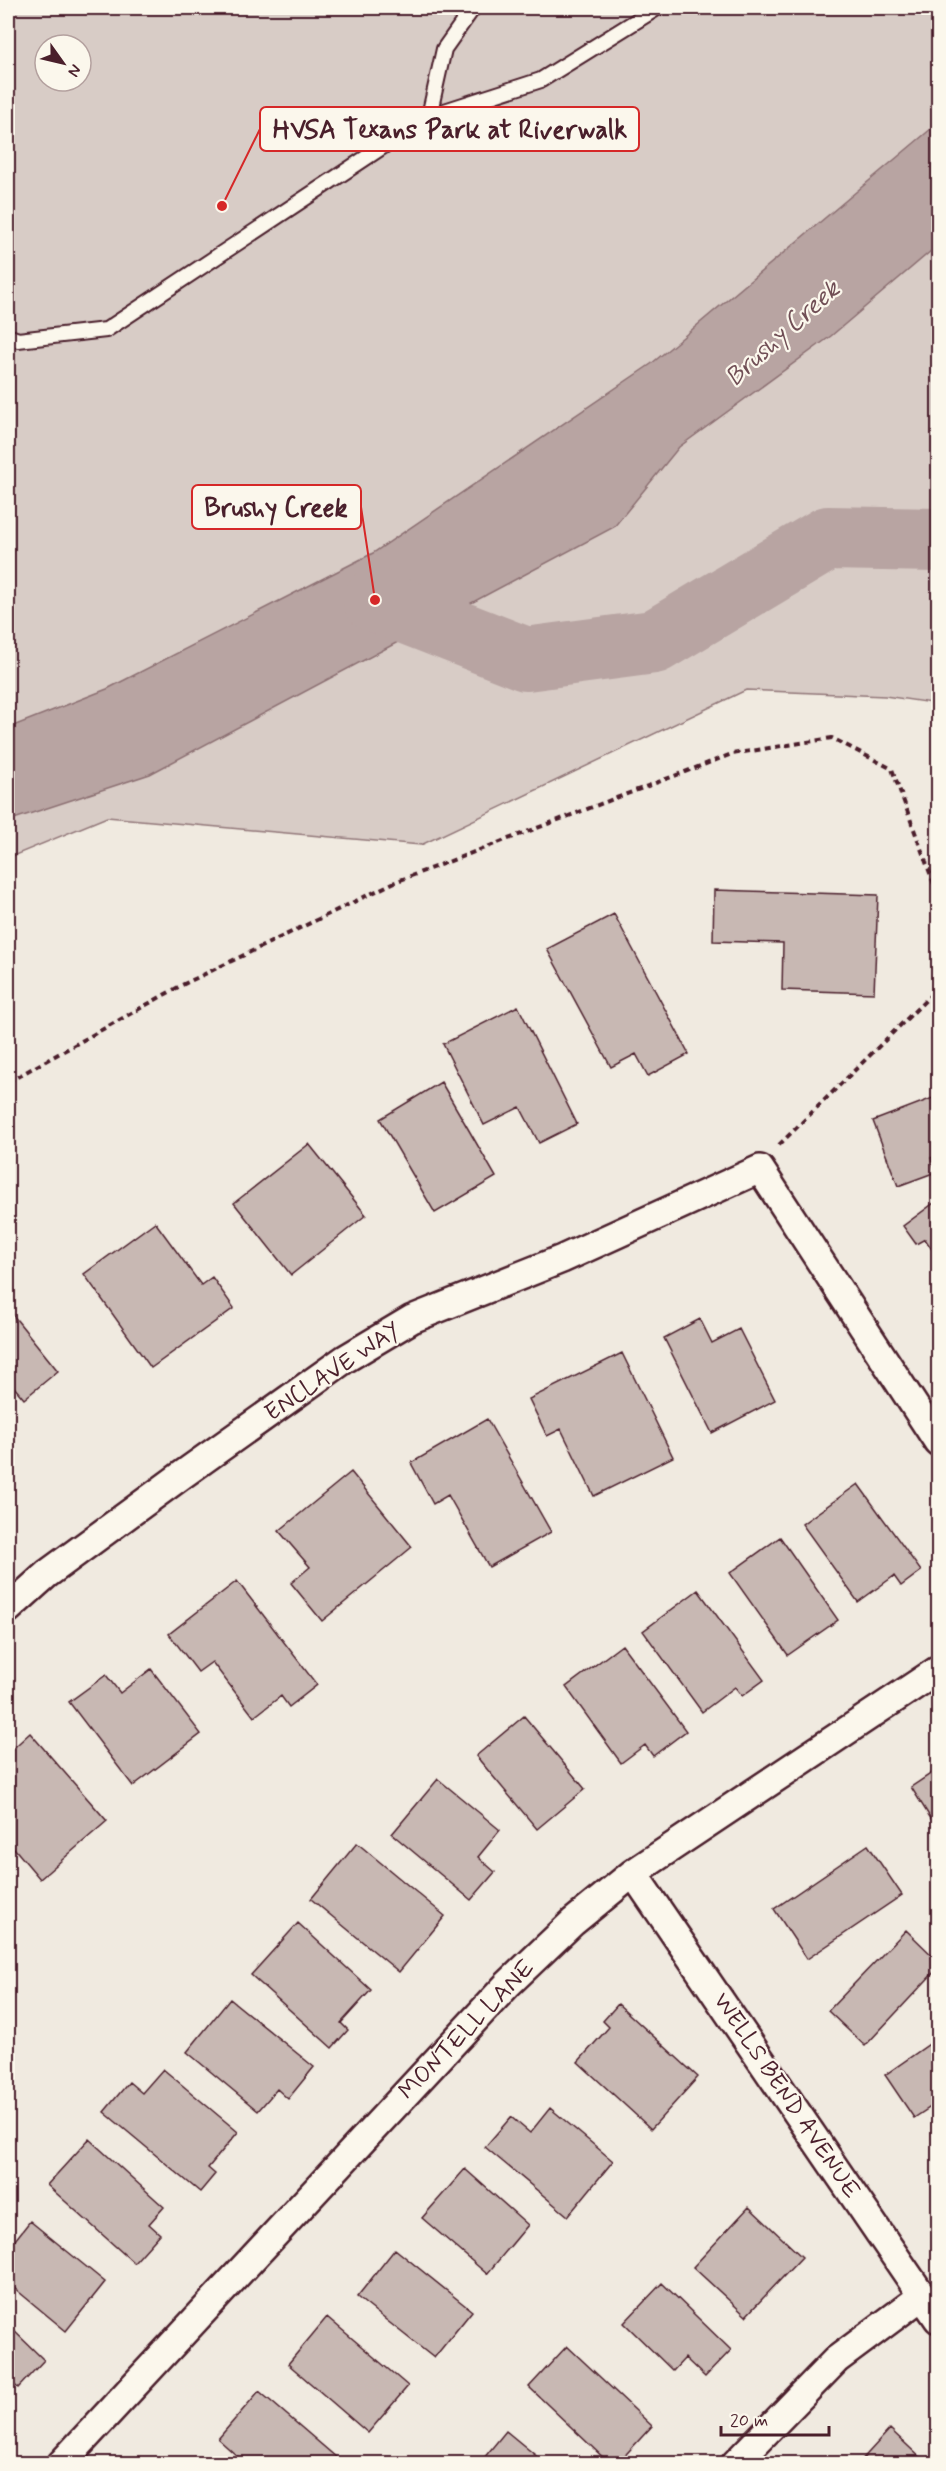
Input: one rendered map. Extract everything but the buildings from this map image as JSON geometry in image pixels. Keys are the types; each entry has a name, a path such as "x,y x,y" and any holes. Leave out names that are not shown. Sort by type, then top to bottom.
{"street":[{"path":"760,1169 939,1442"},
{"name":"ENCLAVE WAY","path":"8,1609 47,1574 182,1475 345,1359 402,1325 562,1259 760,1169"},
{"name":"MONTELL LANE","path":"61,2463 507,1985 573,1922 633,1873 939,1670"},
{"name":"WELLS BEND AVENUE","path":"633,1873 939,2319"},
{"path":"735,2463 836,2360 922,2295"}],"lane":[{"path":"429,116 444,48 473,8"},
{"path":"8,336 18,340 106,330 429,116 541,80 657,8"}],"path":[{"path":"8,1082 182,985 395,882 732,754 832,738 892,769 939,895"},
{"path":"760,1169 783,1140 939,988"}],"shaded area":[{"path":"8,8 938,8 938,704 885,696 746,690 421,845 107,817 8,858"}],"water":[{"path":"938,123 938,245 831,336 679,447 614,527 150,774 8,821 8,728 107,689 373,553 651,364"}],"waterway":[{"path":"375,600 526,659 654,642 828,538 938,540"}],"place":[{"name":"HVSA Texans Park at Riverwalk","path":"222,206"},
{"name":"Brushy Creek","path":"375,600"}]}
